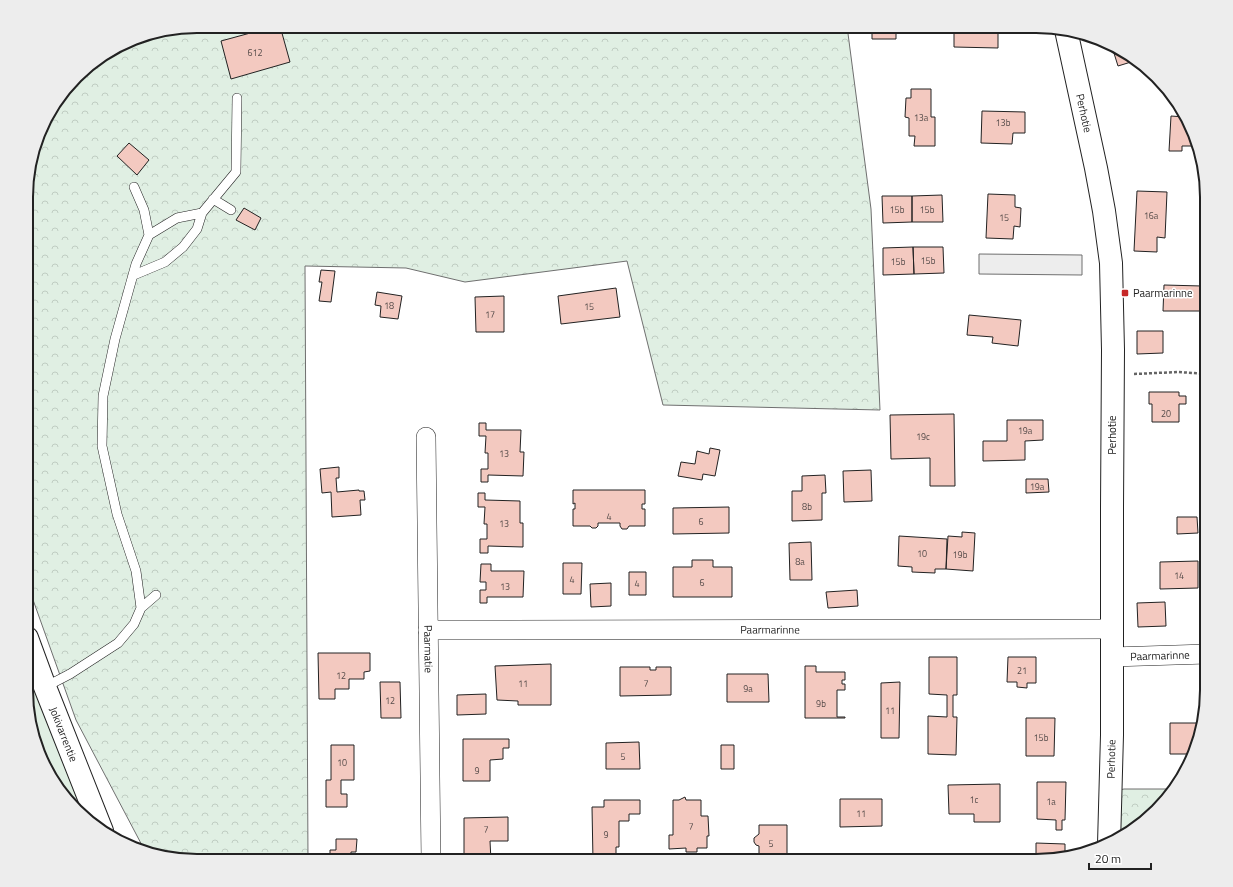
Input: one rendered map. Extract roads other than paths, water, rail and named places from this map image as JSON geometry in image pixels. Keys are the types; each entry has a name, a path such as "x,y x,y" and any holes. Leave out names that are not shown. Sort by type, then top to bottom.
{"street":[{"name":"Perhotie","path":"1067,36 1099,182 1111,263 1114,350 1112,500 1112,735 1109,836"},
{"name":"Paarmatie","path":"426,437 431,854"},
{"name":"Paarmarinne","path":"428,630 1112,629"},
{"name":"Jokivarrentie","path":"33,654 98,821"},
{"name":"Paarmarinne","path":"1112,657 1200,654"}],"lane":[{"path":"134,275 165,262 183,247 196,229 202,213 236,172 237,98"},
{"path":"134,187 144,210 149,235"},
{"path":"213,199 231,210"},
{"path":"141,608 136,571 117,514 102,446 103,396 115,339 136,264 149,235 177,218 202,213"},
{"path":"45,687 70,674 118,643 134,624 141,608 156,595"}],"place":[{"name":"Paarmarinne","path":"1125,293"}]}
